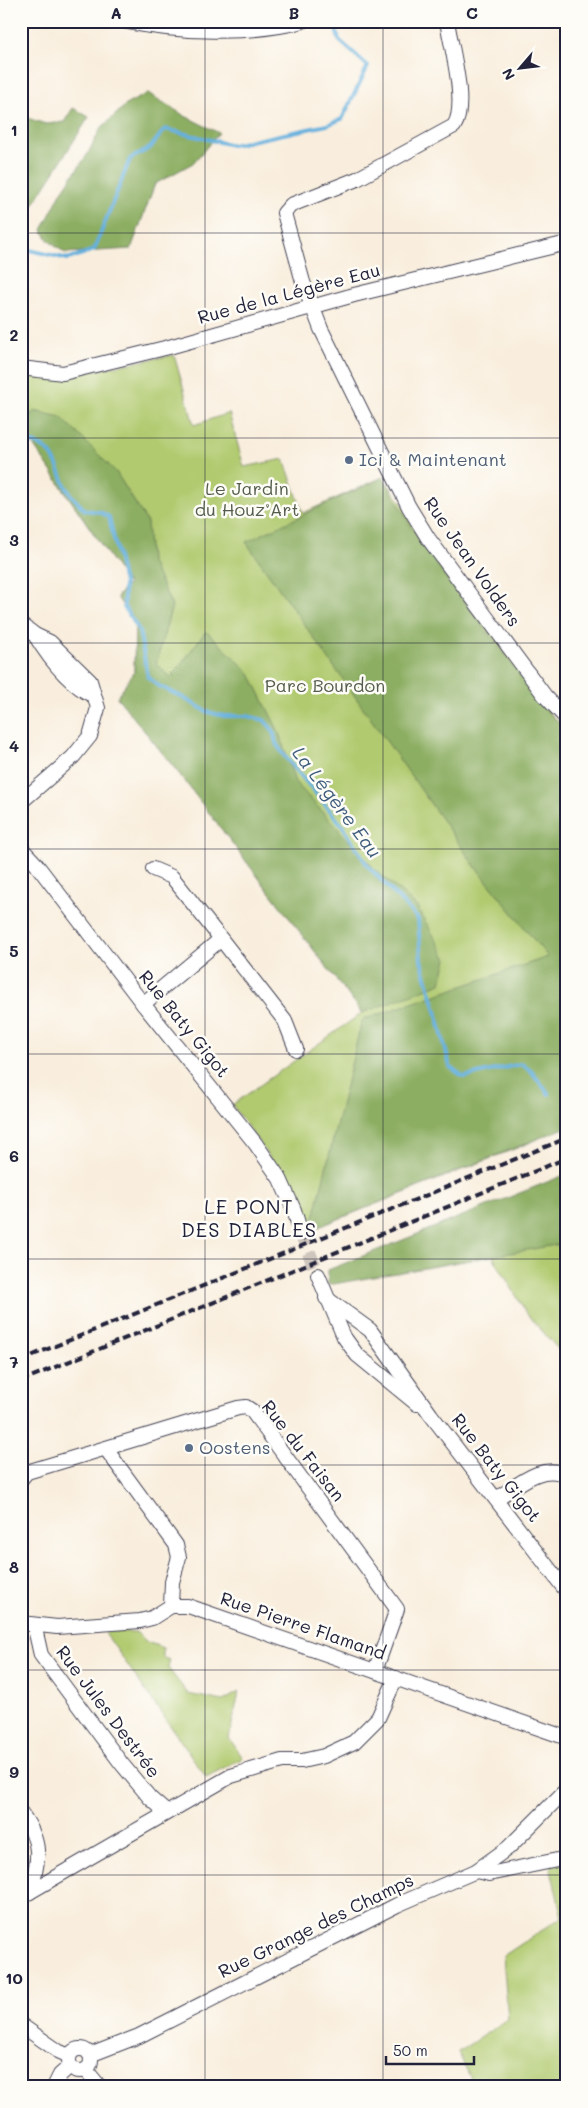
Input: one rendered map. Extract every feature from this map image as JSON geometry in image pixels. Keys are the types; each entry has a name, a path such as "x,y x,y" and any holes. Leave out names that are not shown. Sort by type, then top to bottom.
{"street":[{"path":"123,21 144,26 197,30 251,30 284,26 303,21"},
{"name":"Rue Jean Volders","path":"447,21 460,96 459,120 454,126 357,179 291,205 284,212 303,282 320,329 409,507 428,538 545,696 567,719"},
{"name":"Rue de la Légère Eau","path":"21,368 63,373 354,295 567,243"},
{"path":"21,624 35,635 50,642 90,681 98,708 90,736 73,756 21,802"},
{"name":"Rue Baty Gigot","path":"21,848 36,864 142,1004 255,1143 275,1172 294,1210 301,1233"},
{"path":"153,869 172,877 285,1021 296,1049"},
{"path":"142,1004 221,939"},
{"name":"Rue Baty Gigot","path":"318,1275 326,1298 344,1337 357,1356 431,1415"},
{"name":"Rue Baty Gigot","path":"326,1298 370,1330 431,1415 567,1592"},
{"name":"Rue du Faisan","path":"21,1479 26,1472 238,1408 246,1407 252,1410 397,1609 375,1671"},
{"path":"21,1623 57,1627 140,1621 152,1618 171,1606 172,1582 179,1557 176,1544 106,1449"},
{"path":"496,1499 543,1471 559,1471 567,1476"},
{"name":"Rue Pierre Flamand","path":"171,1606 188,1606 567,1738"},
{"name":"Rue Jules Destrée","path":"37,1626 36,1633 41,1655 121,1763 150,1798 166,1812"},
{"path":"26,1895 231,1776 282,1761 302,1761 324,1756 354,1742 378,1718 396,1678"},
{"path":"476,1871 508,1848 567,1788"},
{"path":"21,1813 32,1830 39,1859 26,1895"},
{"name":"Rue Grange des Champs","path":"90,2056 139,2036 397,1905 476,1871 489,1874 567,1858"},
{"path":"21,2026 58,2051 70,2061 77,2071 86,2070 90,2066 90,2056 82,2049 72,2052 70,2061 54,2087"},
{"path":"86,2070 100,2087"}],"green space":[{"path":"148,93 185,116 219,133 193,163 155,184 131,249 65,253 49,241 42,230 62,191 87,155 101,128 127,104"},
{"path":"73,108 89,117 21,224 21,116 46,124 64,122"},
{"name":"Parc Bourdon","path":"174,355 194,425 229,413 244,467 284,459 303,513 383,477 564,732 567,1121 527,1144 311,1230 284,1181 232,1105 362,1013 177,771 117,697 134,672 135,624 117,597 128,584 21,427 21,374 58,377"},
{"path":"34,411 61,417 116,472 147,522 150,560 172,606 156,664 171,677 206,631 249,672 278,730 295,782 374,868 417,907 447,959 441,983 362,1013 177,771 117,697 134,672 135,624 117,597 128,584 21,427"},
{"path":"383,477 423,547 546,710 567,730 567,1127 311,1230 362,1020 548,957 474,865 246,542"},
{"path":"567,1174 567,1243 328,1285 328,1270"},
{"path":"567,1223 567,1359 527,1314 491,1253"},
{"path":"109,1631 136,1632 147,1642 163,1648 163,1658 170,1660 168,1668 188,1694 223,1701 239,1692 229,1738 243,1758 206,1777 105,1633"},
{"path":"567,1862 567,2087 475,2087 458,2052 508,2019 503,1956 562,1917 550,1865"}],"waterway":[{"name":"La Légère Eau","path":"21,248 68,259 94,250 130,159 150,148 165,129 232,145 327,125 342,119 368,66 339,40 336,29"},
{"name":"La Légère Eau","path":"21,434 25,441 35,443 48,451 56,462 67,488 85,510 100,512 109,517 124,583 124,607 139,630 148,677 159,686 208,712 224,716 247,716 264,720 273,730 276,743 283,754 342,825 368,866 418,919 421,960 450,1067 464,1077 521,1064 531,1071 549,1094"}],"tunnel":[{"path":"301,1233 318,1275"}],"railway":[{"path":"21,1360 567,1138"},
{"path":"21,1381 567,1158"}],"place":[{"name":"Ici & Maintenant","path":"349,460"},
{"name":"Oostens","path":"189,1448"}],"district":[{"name":"LE PONT DES DIABLES","path":"249,1218"}],"park label":[{"name":"Le Jardin du Houz’Art","path":"247,499"}]}
